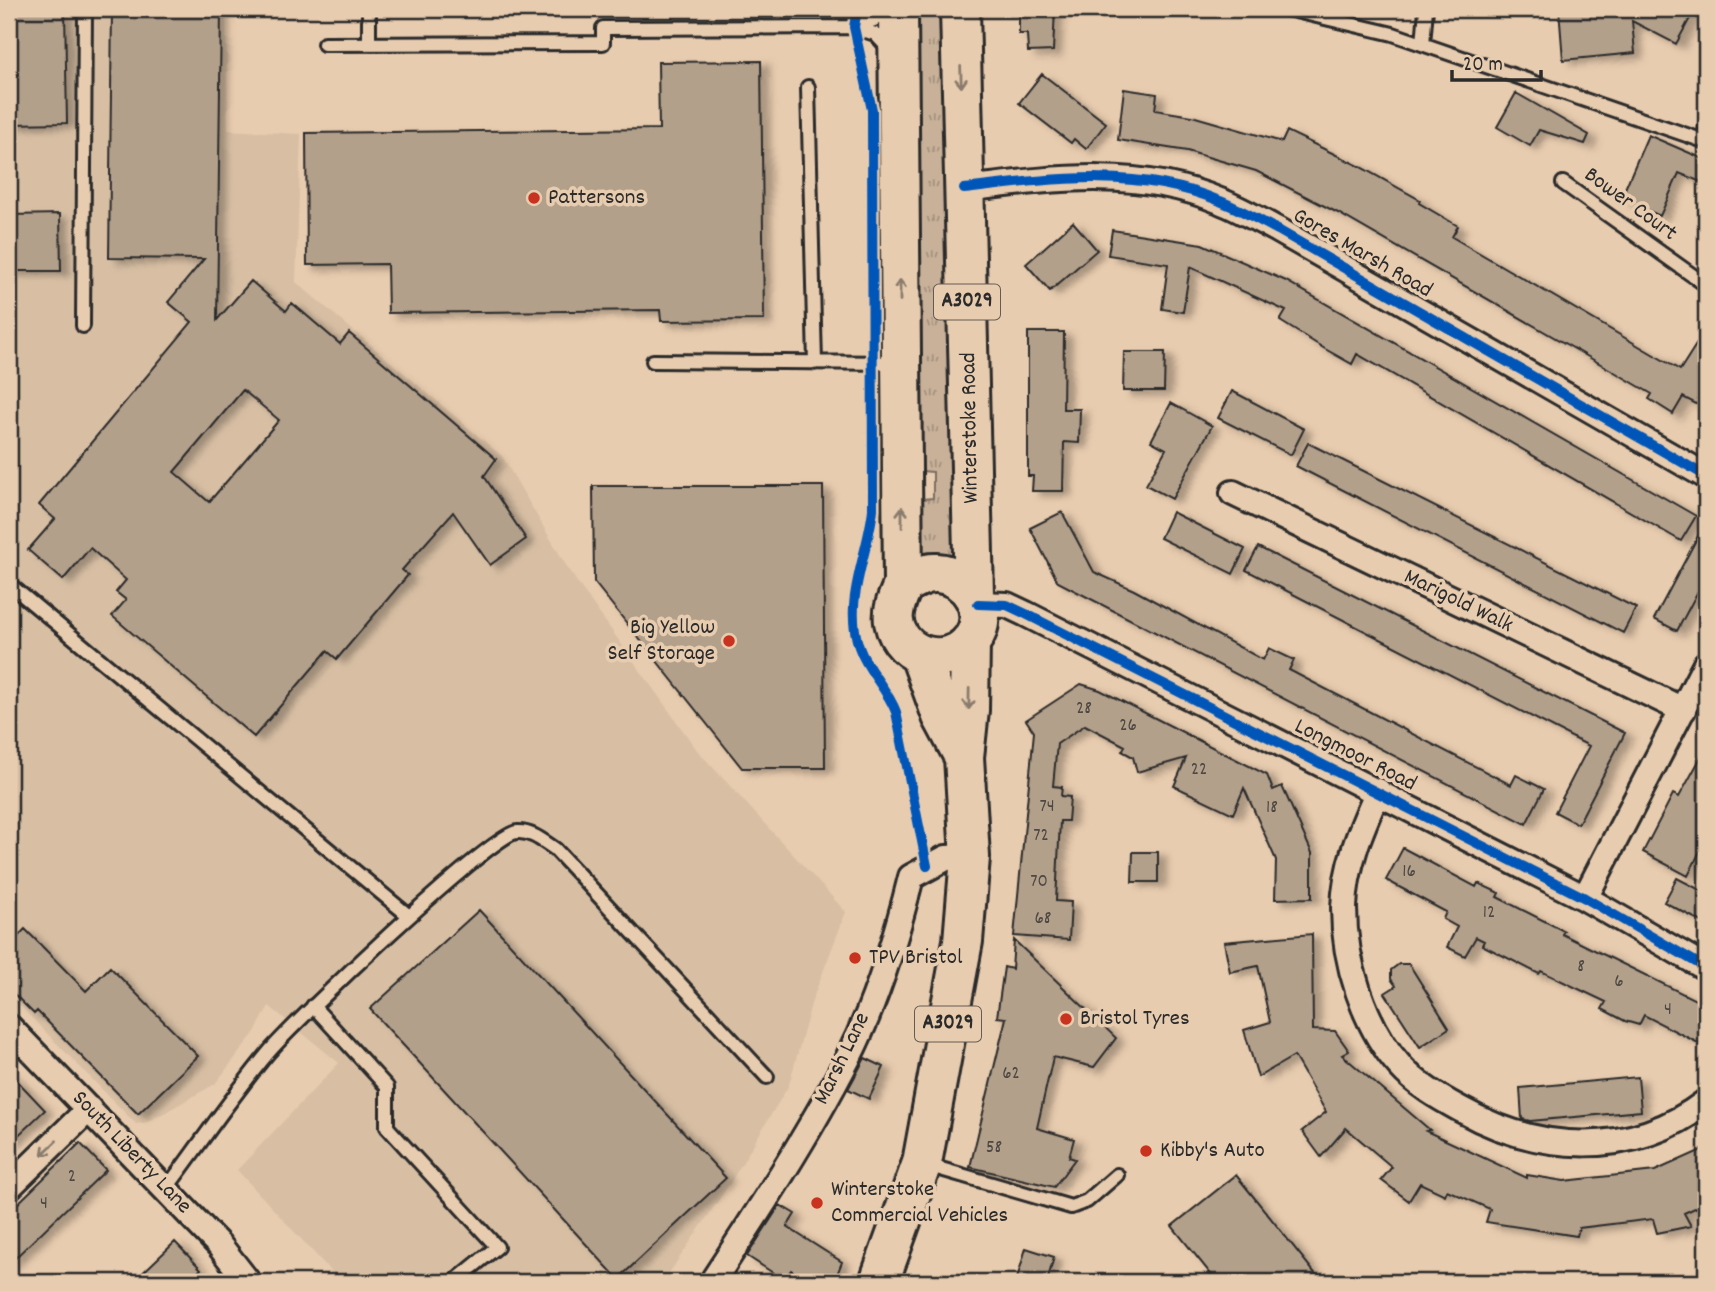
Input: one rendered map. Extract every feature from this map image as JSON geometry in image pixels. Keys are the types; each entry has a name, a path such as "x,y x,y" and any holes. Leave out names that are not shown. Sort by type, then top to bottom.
{"highway":[{"name":"Winterstoke Road","path":"898,9 902,585 894,607 894,622 903,642 920,655 942,716 964,757"},
{"name":"Winterstoke Road","path":"883,1281 922,1163 963,941 970,857 964,757 969,710 970,642 979,619 976,600 960,9"},
{"path":"902,585 916,577 938,573 953,576 976,600"},
{"path":"920,655 948,657 970,642"}],"street":[{"name":"Gores Marsh Road","path":"964,189 1045,180 1131,179 1178,188 1219,200 1290,237 1706,476"},
{"name":"Marigold Walk","path":"1233,494 1683,710"},
{"name":"Longmoor Road","path":"976,600 1007,605 1026,614 1378,791 1586,898 1706,968"},
{"path":"1586,898 1706,663"},
{"path":"1378,791 1359,834 1346,875 1344,910 1348,948 1359,994 1399,1065 1429,1092 1469,1114 1511,1134 1547,1143 1583,1144 1621,1140 1658,1130 1706,1102"},
{"name":"Marsh Lane","path":"712,1282 785,1169 849,1056 894,944 911,877 946,858 970,857"},
{"name":"South Liberty Lane","path":"9,1027 166,1189 241,1279"},
{"path":"9,1187 89,1109"}],"lane":[{"path":"83,326 85,9"},
{"path":"369,9 369,43"},
{"path":"854,27 874,20 886,9"},
{"path":"1287,9 1423,44 1704,141 1706,127"},
{"path":"1423,44 1426,9"},
{"path":"324,44 603,43 603,27 854,27 875,34 888,46 899,74"},
{"path":"808,87 815,363"},
{"name":"Bower Court","path":"1563,183 1706,285"},
{"path":"653,361 901,363"},
{"path":"9,584 410,916"},
{"path":"166,1189 269,1052 313,1006 410,916 498,840 516,831 534,835 555,849 767,1077"},
{"path":"313,1006 387,1087 387,1127 497,1247 469,1278 454,1282"},
{"path":"922,1163 1071,1207 1087,1201 1117,1175"}],"shaded area":[{"path":"9,9 226,9 228,130 301,134 296,282 502,456 570,572 697,750 846,912 812,1001 789,1085 729,1185 663,1282 341,1282 237,1170 339,1063 269,1006 255,1032 215,1084 148,1122 136,1124 9,995"}],"green space":[{"path":"917,9 948,9 953,556 923,556 923,499 933,498 933,472 921,471"}],"building":[{"path":"9,9 65,9 67,123 9,124"},
{"path":"112,9 221,9 217,320 251,281 286,311 292,303 340,344 349,333 496,459 484,476 526,539 490,565 453,512 402,570 408,575 337,659 327,651 254,737 112,616 126,600 116,592 126,580 90,548 63,580 28,550 55,519 39,505 192,322 168,302 204,259 109,258","holes":["243,390 279,420 209,502 174,472"]},
{"path":"1019,9 1055,9 1053,51 1028,52 1027,34 1019,34"},
{"path":"1559,9 1695,9 1676,44 1632,21 1635,53 1563,60"},
{"name":"Pattersons","path":"761,61 764,320 661,321 660,310 388,313 387,264 307,265 306,133 659,129 658,62"},
{"path":"1042,74 1106,123 1086,149 1074,139 1071,143 1019,103"},
{"path":"1124,89 1157,94 1155,110 1192,116 1282,142 1287,131 1357,165 1420,200 1419,203 1458,226 1452,237 1680,370 1706,329 1706,409 1683,397 1673,414 1649,399 1652,394 1611,370 1338,213 1256,171 1187,151 1118,140"},
{"path":"1516,93 1589,135 1585,144 1539,130 1530,146 1497,127"},
{"path":"1648,135 1706,160 1706,184 1679,173 1660,216 1621,198"},
{"path":"60,214 61,271 9,271 9,215"},
{"path":"1073,222 1097,250 1050,291 1026,264"},
{"path":"1112,230 1202,244 1286,281 1696,516 1681,541 1357,354 1352,364 1325,349 1280,321 1286,311 1190,267 1183,312 1162,309 1168,264 1108,255"},
{"path":"1028,332 1064,332 1063,409 1080,409 1079,443 1064,442 1063,491 1032,491 1033,476 1028,476"},
{"path":"1124,352 1165,352 1164,391 1123,391"},
{"path":"1232,391 1304,429 1291,455 1218,418"},
{"path":"1171,403 1212,426 1172,499 1146,485 1166,449 1151,441"},
{"path":"1308,443 1636,608 1623,633 1296,466"},
{"name":"Big Yellow Self Storage","path":"593,486 823,486 825,768 742,768 594,582"},
{"path":"1062,512 1094,572 1134,590 1263,660 1269,648 1294,660 1289,670 1511,785 1516,775 1544,789 1526,824 1058,582 1030,528"},
{"path":"1172,512 1245,549 1233,574 1160,538"},
{"path":"1706,521 1706,576 1677,631 1654,619"},
{"path":"1258,547 1625,733 1578,824 1555,812 1589,746 1246,570"},
{"path":"1081,684 1100,690 1267,775 1273,790 1282,786 1312,853 1312,898 1275,899 1276,860 1244,788 1233,814 1174,786 1186,758 1137,772 1133,757 1122,751 1125,746 1085,725 1057,744 1053,786 1062,787 1061,796 1070,797 1068,821 1060,821 1056,901 1071,902 1069,940 1014,936 1034,732 1026,720"},
{"path":"1706,748 1706,839 1688,876 1643,852 1673,794 1679,797"},
{"path":"1403,848 1476,887 1478,883 1499,893 1497,897 1564,931 1562,934 1706,1005 1706,1047 1644,1015 1639,1025 1625,1021 1602,1009 1606,1002 1541,971 1539,974 1482,945 1484,941 1476,937 1465,956 1447,947 1457,927 1443,919 1446,912 1386,880"},
{"path":"1133,852 1158,852 1158,882 1132,882"},
{"path":"1677,878 1706,893 1706,924 1664,902"},
{"path":"479,910 726,1178 618,1279 370,1009"},
{"path":"25,929 86,991 110,967 198,1056 138,1114 37,1011 34,1014 9,989 9,946"},
{"path":"1312,934 1313,1030 1335,1031 1349,1051 1342,1055 1430,1130 1426,1131 1527,1178 1527,1175 1564,1181 1655,1171 1706,1148 1706,1203 1684,1213 1691,1226 1657,1233 1653,1219 1579,1228 1577,1236 1486,1222 1490,1209 1447,1190 1445,1195 1420,1183 1409,1201 1381,1180 1392,1167 1346,1128 1321,1157 1302,1131 1326,1112 1294,1056 1258,1077 1244,1030 1270,1022 1258,966 1230,972 1224,942"},
{"path":"1014,940 1116,1038 1094,1067 1053,1057 1037,1128 1074,1139 1069,1157 1075,1159 1054,1187 970,1167 1006,1018 997,1017 1004,967 1012,969"},
{"path":"1399,964 1409,964 1449,1028 1420,1047 1385,993 1396,986 1391,979 1391,970"},
{"path":"865,1058 884,1067 869,1099 848,1089"},
{"path":"9,1072 45,1110 9,1144"},
{"path":"1638,1077 1641,1111 1530,1121 1522,1119 1520,1088"},
{"path":"80,1143 106,1170 9,1264 9,1212"},
{"path":"1236,1175 1322,1282 1217,1282 1172,1226"},
{"path":"780,1205 795,1214 787,1227 842,1262 834,1282 810,1282 791,1270 784,1280 747,1256"},
{"path":"175,1242 201,1269 188,1282 133,1282"},
{"path":"1026,1248 1054,1257 1047,1282 1016,1282"}],"cycle path":[{"path":"857,9 854,27 872,110 873,509 855,595 855,630 863,656 896,712 927,866"},
{"path":"964,189 1061,179 1125,179 1189,190 1220,201 1278,230 1706,476"},
{"path":"978,604 1007,605 1026,614 1585,898 1706,968"}],"place":[{"name":"Pattersons","path":"534,198"},
{"name":"Big Yellow Self Storage","path":"729,641"},
{"name":"TPV Bristol","path":"855,958"},
{"name":"Bristol Tyres","path":"1066,1019"},
{"name":"Kibby's Auto","path":"1146,1151"},
{"name":"Winterstoke Commercial Vehicles","path":"817,1203"}]}
